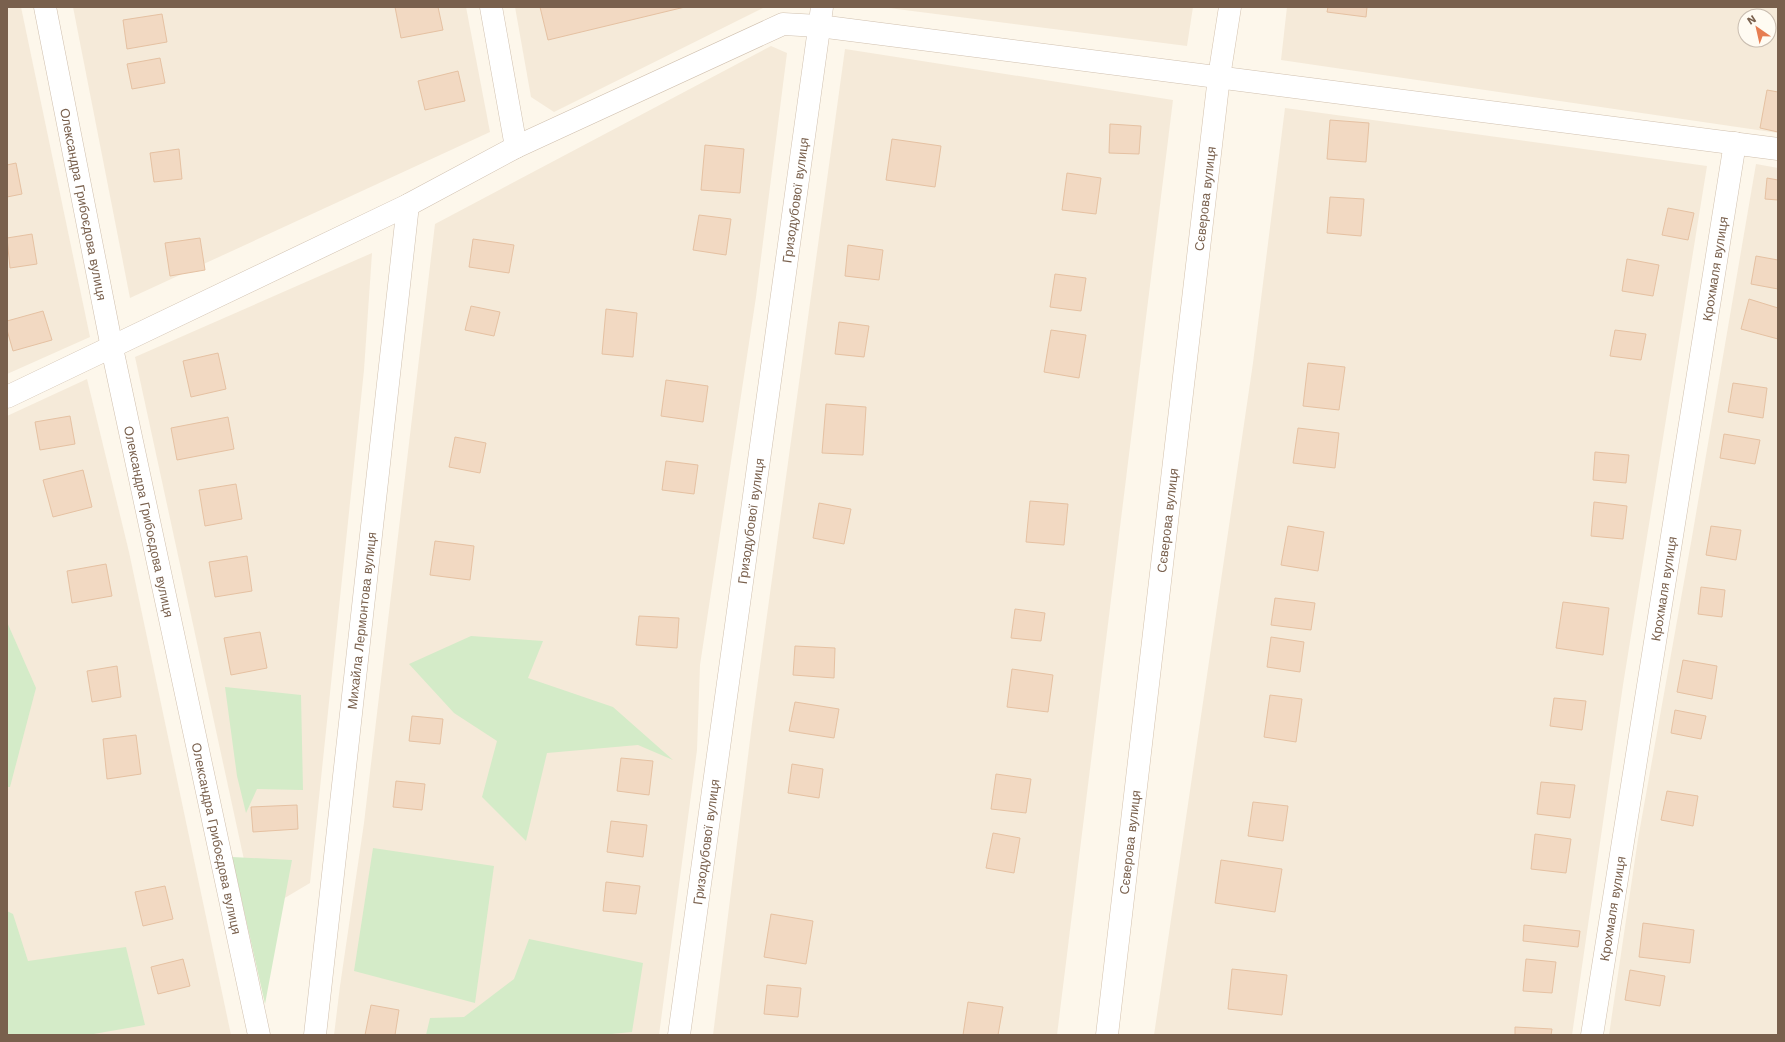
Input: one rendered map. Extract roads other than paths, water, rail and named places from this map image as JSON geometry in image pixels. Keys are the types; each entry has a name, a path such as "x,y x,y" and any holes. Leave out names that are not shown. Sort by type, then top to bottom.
{"street":[{"name":"Олександра Грибоєдова вулиця","path":"45,7 112,348 259,1035"},
{"path":"491,7 516,146"},
{"name":"Сєверова вулиця","path":"1107,1035 1219,78 1230,7"},
{"path":"7,397 408,205 516,146 783,24 820,16 1219,78 1735,143 1778,150"},
{"name":"Гризодубової вулиця","path":"679,1035 820,16"},
{"name":"Крохмаля вулиця","path":"1592,1035 1735,143"},
{"name":"Михайла Лермонтова вулиця","path":"315,1035 408,205"}]}
